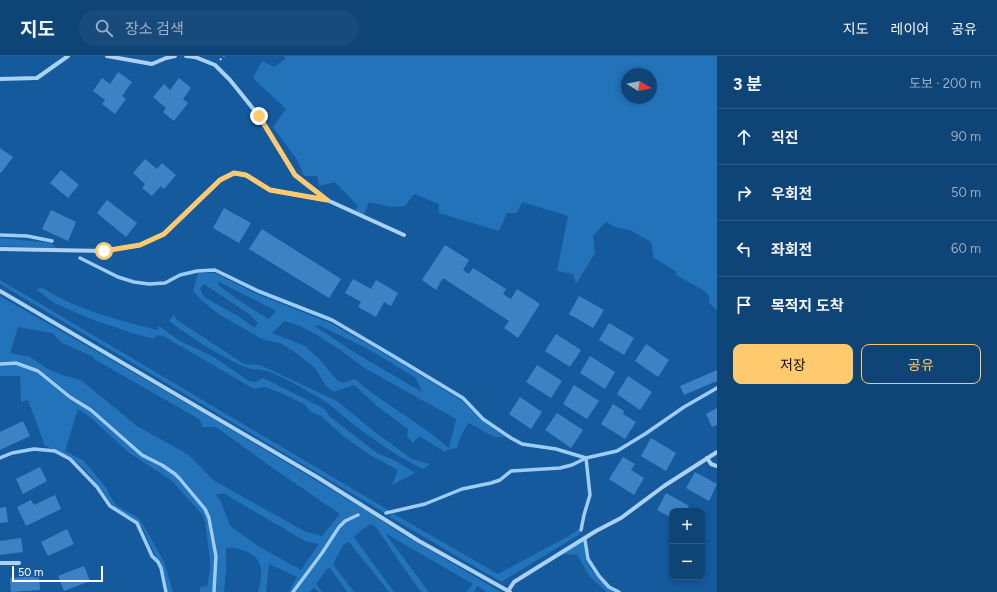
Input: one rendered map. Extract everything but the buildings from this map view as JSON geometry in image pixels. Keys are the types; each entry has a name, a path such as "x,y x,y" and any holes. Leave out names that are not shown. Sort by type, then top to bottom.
{"street":[{"path":"0,79 37,78 68,56"},
{"path":"106,56 152,64 175,56"},
{"path":"186,56 195,57 216,65 230,80 259,116 295,175 327,200 404,235"},
{"path":"0,249 104,251 140,245 164,234 220,180 234,173 246,175 270,190 327,200"},
{"path":"0,291 304,469 419,541 509,591 514,582 596,531 621,518 664,486 717,452"},
{"path":"707,458 711,464 717,466"},
{"path":"0,563 19,563"}],"shaded area":[{"path":"284,56 717,56 717,310 709,303 709,296 705,291 676,275 677,272 654,258 651,242 630,230 615,227 606,222 593,236 595,253 576,284 573,274 557,271 568,216 522,202 517,213 507,213 499,231 439,213 439,204 414,194 405,206 391,207 369,202 364,215 355,211 358,206 335,182 319,186 317,176 304,176 298,161 273,127 286,109 253,78 262,61 274,67 285,59"},
{"path":"0,238 51,243 57,248 0,246"},
{"path":"198,273 215,273 257,294 330,323 389,356 461,400 482,421 505,437 494,437 469,423 461,435 457,448 449,449 445,452 419,436 413,443 407,436 408,429 378,407 354,385 334,392 326,386 315,368 293,351 280,343 262,339 220,315 201,300 193,291","holes":["218,281 276,311 269,319 219,286","204,284 249,314 258,323 255,328 238,316 204,297 200,288","285,321 300,326 339,349 366,369 456,419 449,448 429,432 372,393 355,379 343,383 338,381 319,359 305,346 272,333","319,325 370,350 416,378 422,392 355,353 315,326"]},
{"path":"0,280 390,511 383,512 0,284"},
{"path":"43,288 69,302 98,314 158,330 159,326 180,341 212,356 249,381 256,382 263,378 325,409 329,416 377,453 394,460 415,473 392,485 398,470 370,455 343,436 321,416 311,412 304,404 265,387 254,389 165,337 157,335 154,339 132,333 91,319 54,303 36,289"},
{"path":"0,296 212,418 372,514 397,531 501,592 487,592 477,586 474,592 466,592 473,584 385,533 429,592 421,592 376,527 371,524 354,537 394,592 389,592 349,542 344,544 333,564 354,592 347,592 330,568 327,569 316,584 322,592 318,592 314,587 310,592 295,592 340,528 346,522 359,517 357,514 344,520 337,526 291,592 289,592 297,577 269,564 266,592 258,592 261,580 260,564 248,552 237,548 226,548 224,592 216,592 218,555 211,517 206,508 182,478 163,463 144,454 92,408 71,395 39,369 17,361 0,362","holes":["18,327 52,333 62,343 94,357 94,359 199,419 203,427 216,427 340,514 322,536 304,531 213,480 189,455 137,426 81,380 62,375 48,369 30,357 10,353","223,493 305,541 319,544 301,570 258,546 230,526 221,502 216,495"]},
{"path":"174,314 177,320 244,364 260,365 337,401 376,433 412,459 430,464 423,469 404,459 369,436 327,403 290,381 269,372 245,367 216,352 169,321"},
{"path":"9,364 25,366 37,372 69,397 91,411 142,456 162,466 180,480 204,510 208,518 216,556 213,592 200,592 200,587 207,586 210,572 210,559 205,522 202,514 171,480 128,452 90,417 78,409 65,451 84,461 107,489 109,495 117,506 137,517 144,526 164,562 173,592 168,592 166,579 162,569 144,530 139,523 115,507 89,474 78,463 64,454 45,446 28,400 21,402 20,376 0,376 0,365"},
{"path":"394,514 498,574 579,529 580,534 501,582 388,516"},
{"path":"584,540 588,564 602,583 615,592 607,592 590,577 577,555 563,554"}],"waterway":[{"path":"0,235 27,236 52,241"},
{"path":"80,258 118,277 134,282 149,284 165,283 180,275 197,271 215,270 258,291 332,320 463,398 483,419 522,444 556,449 586,458 590,495 581,530"},
{"path":"0,364 16,363 38,371 70,397 91,410 142,455 162,465 180,479 205,509 209,518 216,556 214,592"},
{"path":"386,513 425,504 462,489 500,480 511,471 560,468 572,465 586,458 617,451 684,407 717,388"},
{"path":"0,458 12,453 34,449 55,451 70,459 97,487 110,506 137,523 152,556 161,568 166,592"},
{"path":"293,592 339,527 345,521 358,515"},
{"path":"585,540 588,559 599,576 609,587 619,592"}],"route":[{"path":"104,251 140,245 164,234 220,180 234,173 246,175 270,190 327,200 295,175 259,116"}]}
